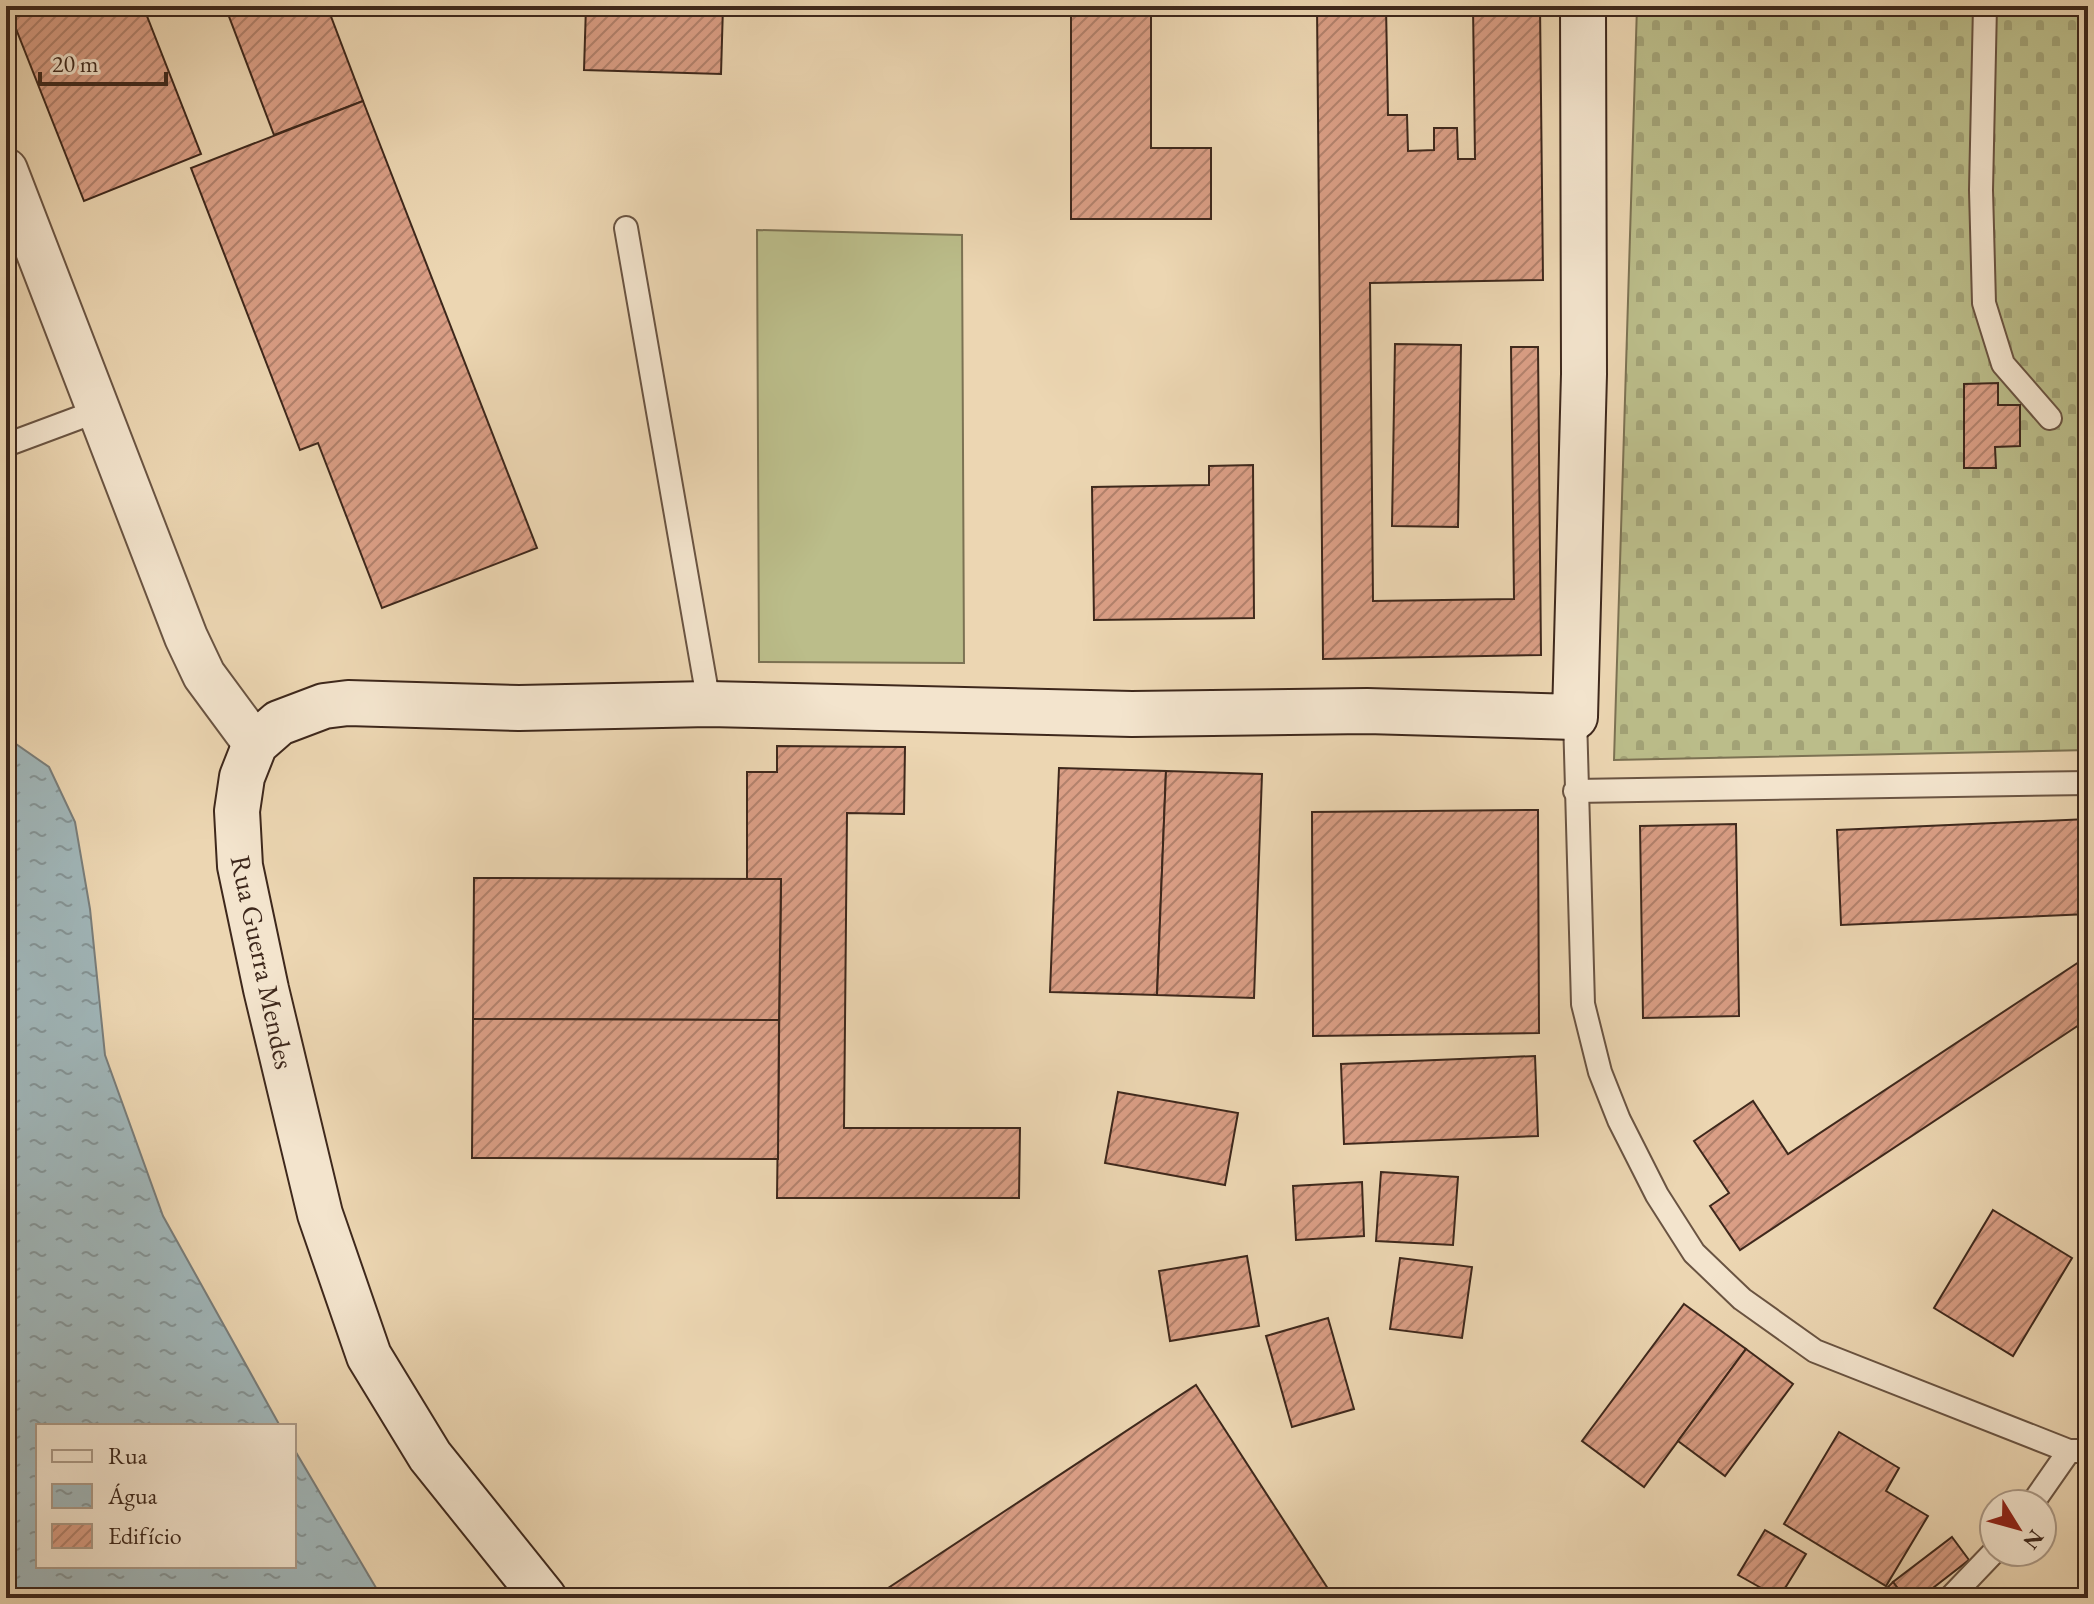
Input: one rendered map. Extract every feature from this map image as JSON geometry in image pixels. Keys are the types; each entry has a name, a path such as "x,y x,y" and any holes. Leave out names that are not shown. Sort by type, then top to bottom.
{"street":[{"path":"6,170 186,637 204,675 255,744 279,723 324,706 348,703 519,708 709,704 1117,713 1367,711 1575,717 1584,374 1583,6"},
{"name":"Rua Guerra Mendes","path":"255,744 242,777 237,811 240,866 297,1122 340,1271 369,1356 430,1456 544,1598"}],"lane":[{"path":"1985,6 1981,190 1984,303 2003,364 2050,418"},
{"path":"626,228 709,704"},
{"path":"6,445 100,410"},
{"path":"1575,717 1583,1004 1600,1072 1619,1120 1657,1195 1694,1253 1742,1299 1815,1351 2078,1451 2046,1488"},
{"path":"1575,791 2088,783"},
{"path":"1950,1598 1979,1568"}],"green space":[{"path":"1637,6 2088,6 2088,750 1614,760"},
{"path":"757,230 962,235 964,663 759,662"}],"water":[{"path":"6,737 49,767 75,822 90,909 105,1055 163,1216 279,1424 36,1424 36,1568 296,1568 296,1452 382,1598 6,1598"}],"building":[{"path":"7,6 143,6 201,154 84,201"},
{"path":"225,6 327,6 363,101 274,135"},
{"path":"586,6 723,6 721,74 584,70"},
{"path":"1071,6 1151,6 1151,148 1211,148 1211,219 1071,219"},
{"path":"1317,6 1386,6 1388,115 1407,115 1408,151 1434,150 1434,128 1457,128 1458,159 1475,159 1473,6 1540,6 1543,280 1370,283 1373,601 1514,599 1511,347 1538,347 1541,655 1323,659"},
{"path":"363,101 537,548 382,608 318,443 300,450 191,168"},
{"path":"1395,344 1461,345 1458,527 1392,526"},
{"path":"1998,383 1998,405 2020,405 2020,446 1995,447 1996,468 1964,468 1964,384"},
{"path":"1253,465 1254,618 1094,620 1092,487 1209,485 1209,466"},
{"path":"777,746 905,747 904,814 847,813 844,1128 1020,1128 1019,1198 777,1198 781,879 747,879 747,772 777,772"},
{"path":"1059,768 1166,771 1157,995 1050,992"},
{"path":"1166,771 1262,774 1254,998 1157,995"},
{"path":"1538,810 1539,1033 1313,1036 1312,812"},
{"path":"2088,819 2088,914 1841,925 1837,830"},
{"path":"1736,824 1739,1016 1643,1018 1640,826"},
{"path":"474,878 781,879 779,1020 473,1019"},
{"path":"2088,956 2088,1019 1740,1250 1710,1206 1729,1193 1694,1141 1753,1101 1788,1154"},
{"path":"473,1019 779,1020 778,1159 472,1158"},
{"path":"1535,1056 1538,1136 1344,1144 1341,1064"},
{"path":"1118,1092 1238,1113 1225,1185 1105,1163"},
{"path":"1381,1172 1458,1177 1453,1245 1376,1241"},
{"path":"1362,1182 1364,1236 1296,1240 1293,1186"},
{"path":"1993,1210 2072,1258 2013,1356 1934,1308"},
{"path":"1247,1256 1259,1326 1170,1341 1159,1271"},
{"path":"1400,1258 1472,1267 1462,1338 1390,1329"},
{"path":"1684,1304 1746,1349 1644,1487 1582,1441"},
{"path":"1328,1318 1354,1409 1292,1427 1266,1336"},
{"path":"1746,1349 1793,1384 1725,1476 1678,1441"},
{"path":"1196,1385 1334,1598 873,1598"},
{"path":"1839,1432 1899,1468 1886,1491 1928,1516 1886,1586 1784,1524"},
{"path":"1765,1530 1806,1554 1779,1598 1738,1575"},
{"path":"1952,1537 1969,1560 1920,1598 1905,1598 1893,1582"},
{"path":"1893,1582 1905,1598 1877,1598"}]}
